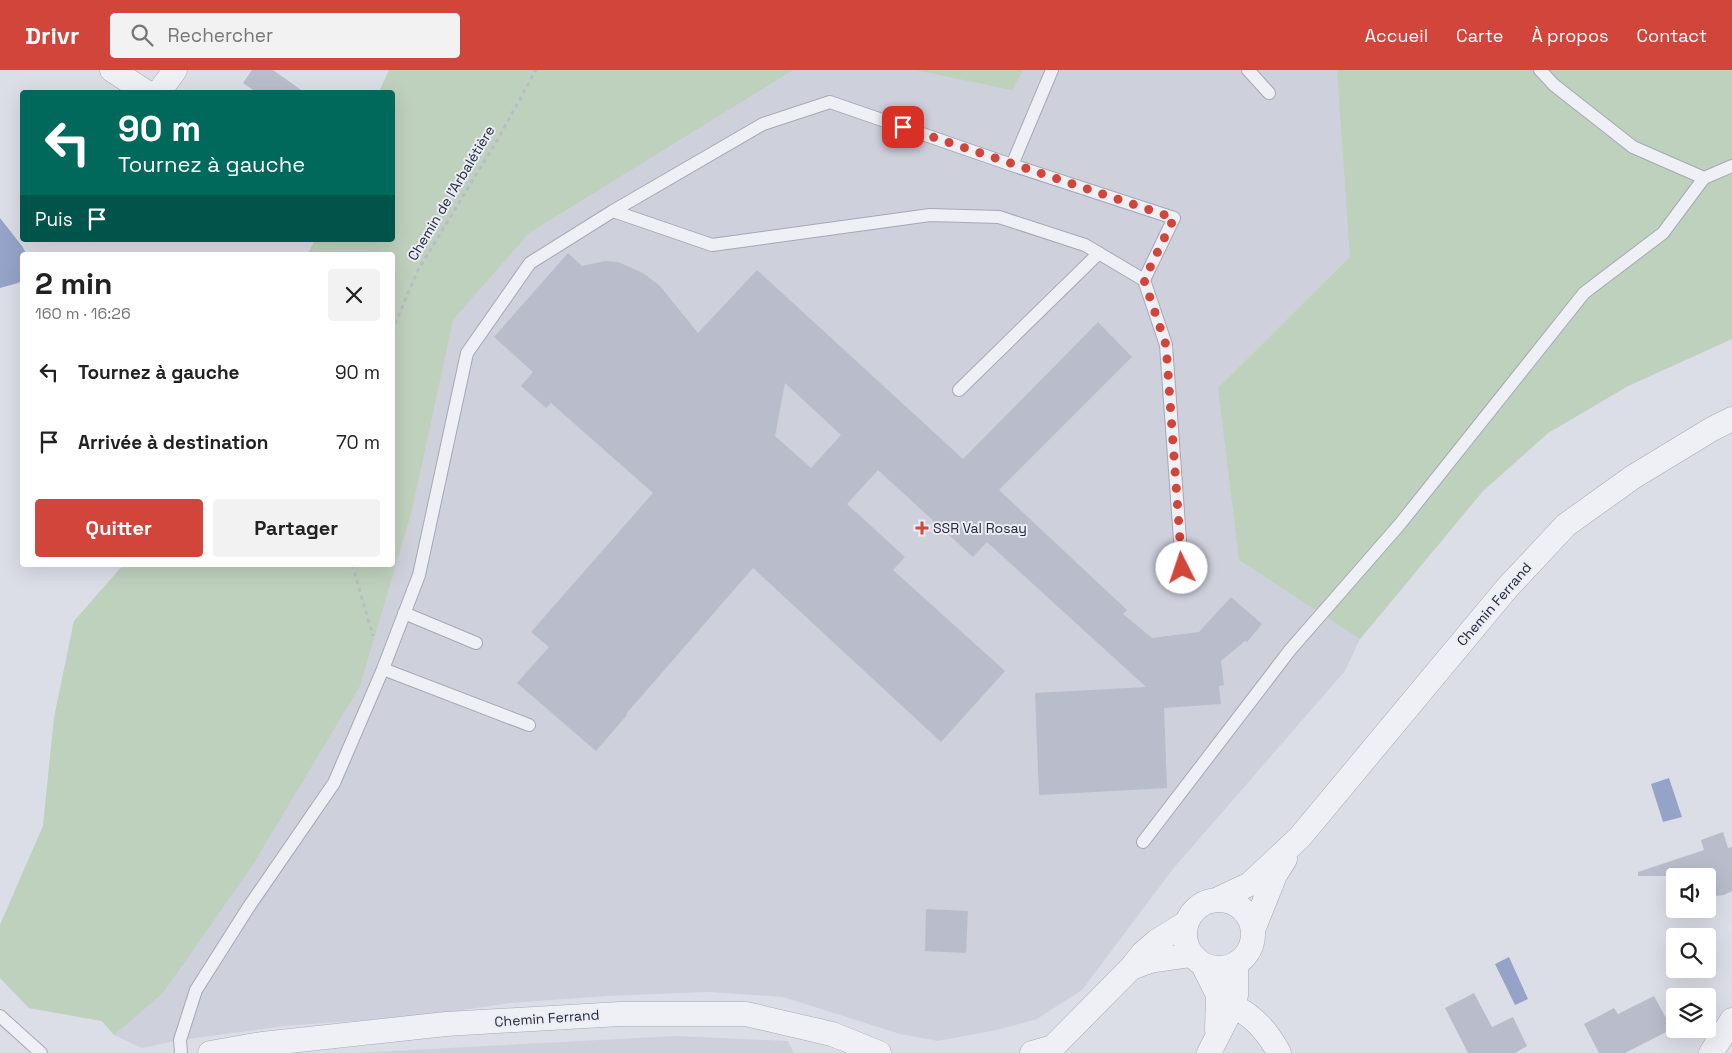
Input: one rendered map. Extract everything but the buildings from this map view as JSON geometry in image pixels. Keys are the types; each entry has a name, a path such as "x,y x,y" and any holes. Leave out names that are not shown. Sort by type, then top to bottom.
{"street":[{"path":"112,70 143,90"},
{"path":"160,90 175,70"},
{"name":"Chemin Ferrand","path":"1253,930 1275,875 1300,837 1507,588 1566,525 1633,477 1732,419"},
{"name":"Chemin Ferrand","path":"1216,900 1250,884 1300,837"},
{"path":"1131,968 1150,961 1197,960 1214,969 1236,964 1250,950 1253,940 1253,930 1244,911 1236,904 1227,900 1216,900 1198,906 1186,923 1184,934 1186,945 1197,960 1218,995 1213,1044"},
{"path":"1032,1053 1053,1047 1131,968 1143,953 1157,941 1186,923"},
{"path":"1213,1044 1233,1006 1236,995 1236,964"},
{"path":"1233,1006 1245,1012 1260,1024 1279,1053"},
{"name":"Chemin Ferrand","path":"210,1053 262,1044 446,1024 620,1014 746,1014 832,1034 879,1053"},
{"path":"1711,1053 1732,1020"}],"lane":[{"path":"1012,165 1052,70"},
{"path":"1248,70 1270,93"},
{"path":"1540,70 1554,85 1633,147 1704,178"},
{"path":"181,1053 180,1040 196,990 248,908 334,783 383,669 418,575 467,353 530,263 613,211 763,124 830,102 1012,165 1174,218 1144,280"},
{"path":"1143,842 1290,650 1400,524 1584,293 1663,233 1704,178 1732,166"},
{"path":"613,211 712,245 930,215 999,217 1085,245 1144,280 1166,345 1182,568"},
{"path":"959,390 1099,253"},
{"path":"404,613 476,643"},
{"path":"383,669 529,725"},
{"path":"0,1016 41,1053"}],"path":[{"name":"Chemin de l'Arbalétière","path":"395,324 418,270 536,70"},
{"path":"353,567 383,669"}],"shaded area":[{"name":"SSR Val Rosay","path":"527,70 1732,70 1732,339 1628,386 1548,433 1483,491 1360,639 1345,671 1173,869 1082,990 1037,1019 997,1030 938,1041 900,1034 783,997 708,992 607,996 510,1003 422,1016 285,1026 181,1040 142,1048 114,1035 102,1021 29,1008 0,978 0,925 43,826 54,718 74,621 112,624 383,567 395,567 395,275"},
{"path":"676,1036 788,1041 794,1053 353,1053"}],"green space":[{"path":"389,70 793,70 529,233 453,320 412,510 360,686 252,866 163,993 114,1035 102,1021 29,1008 0,978 0,925 43,826 54,718 74,621 121,567 395,567 395,252 309,252 314,242 395,242 395,90 380,90"},
{"path":"915,70 1023,70 1012,90"},
{"path":"1337,70 1732,70 1732,339 1628,386 1548,433 1483,491 1360,639 1239,560 1218,388 1350,257"}],"water":[{"path":"0,218 25,252 20,252 20,282 0,288"},
{"path":"1669,778 1682,817 1663,822 1651,784"},
{"path":"1509,957 1528,999 1515,1005 1495,964"}],"place":[{"name":"SSR Val Rosay","path":"922,528"}],"route":[{"path":"903,127 1174,218 1144,280 1166,345 1182,568"}]}
